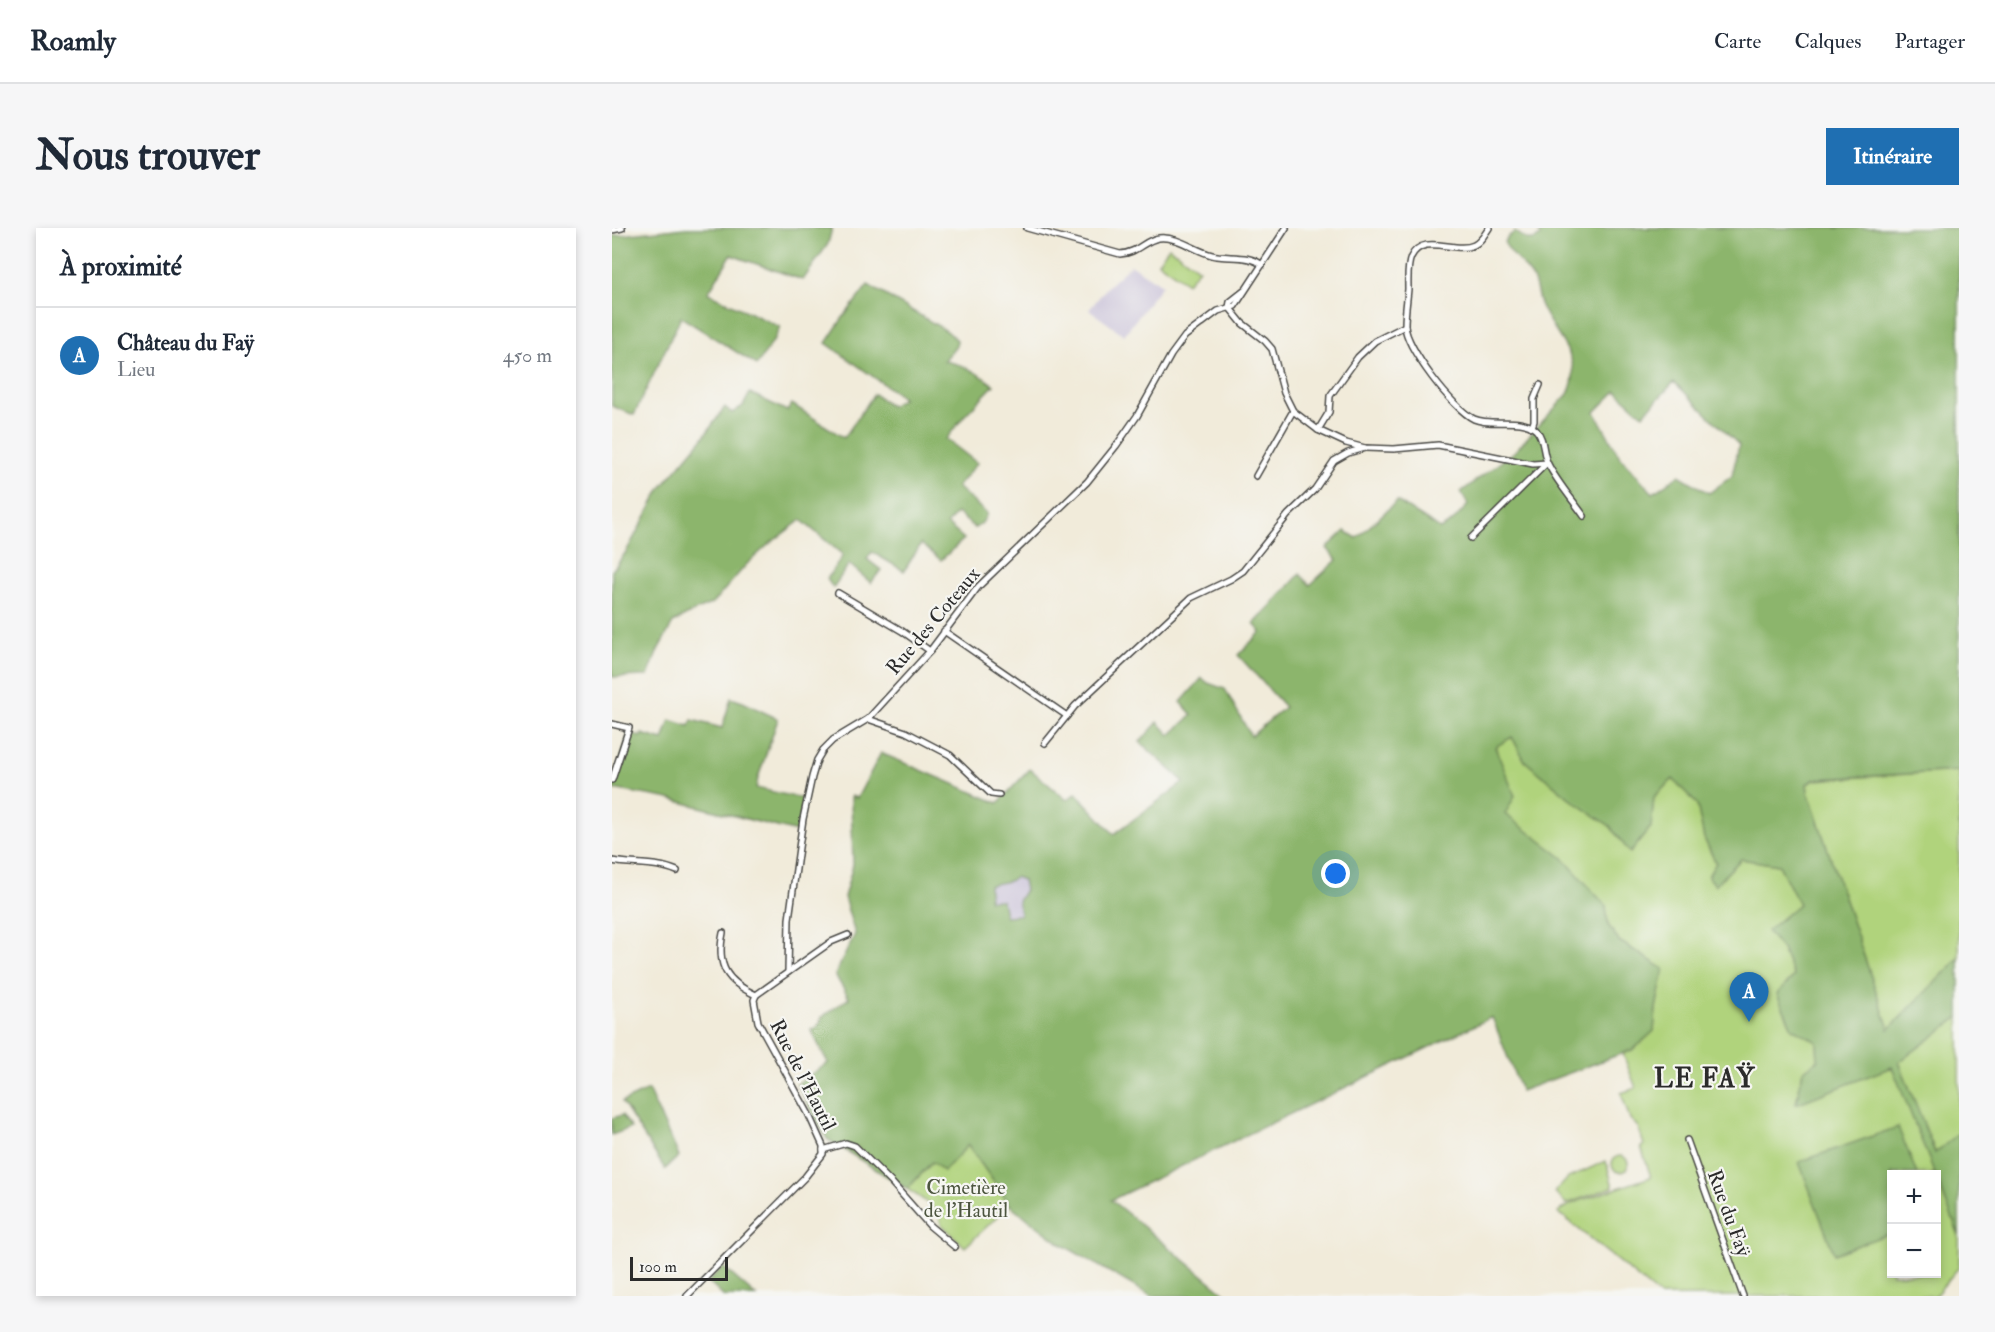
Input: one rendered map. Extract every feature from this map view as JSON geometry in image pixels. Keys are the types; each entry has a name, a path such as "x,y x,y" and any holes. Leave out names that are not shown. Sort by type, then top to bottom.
{"street":[{"path":"612,230 622,228"},
{"path":"1027,228 1120,254 1133,252 1158,238 1174,239 1205,253 1249,259 1262,265"},
{"name":"Rue des Coteaux","path":"788,972 789,919 795,871 812,777 823,750 833,740 868,719 930,651 978,587 1087,482 1137,416 1171,355 1185,336 1214,313 1235,306 1286,228"},
{"path":"1489,228 1475,245 1425,245 1416,248 1410,259 1405,326 1408,338 1423,365 1470,417 1485,423 1516,423 1536,430 1543,443 1547,463 1584,516"},
{"path":"1229,307 1242,323 1272,349 1284,393 1293,411 1318,430 1365,448 1394,449 1438,445 1533,464 1547,463"},
{"path":"1318,430 1329,412 1330,396 1352,364 1376,341 1405,326"},
{"path":"1532,427 1534,399 1540,385"},
{"path":"1256,476 1293,411"},
{"path":"1045,743 1075,706 1191,598 1243,571 1288,515 1315,489 1334,461 1348,453 1365,448"},
{"path":"1471,538 1547,463"},
{"path":"838,592 930,651"},
{"path":"944,631 1067,716"},
{"path":"868,719 906,732 950,755 992,794 999,795"},
{"path":"612,724 629,728 612,780"},
{"path":"612,861 661,867 677,872"},
{"path":"723,933 721,940 723,964 729,979 744,990 756,994 831,942 848,935"},
{"name":"Rue de l'Hautil","path":"687,1296 805,1176 821,1157 823,1150 808,1113 758,1022 754,1000 756,994"},
{"name":"Rue du Faÿ","path":"1687,1140 1743,1296"},
{"path":"823,1150 846,1143 855,1146 930,1226 955,1247"}],"shaded area":[{"path":"1131,265 1162,285 1124,335 1089,310 1108,286"},
{"path":"1015,876 1023,880 1025,890 1018,901 1021,915 1005,916 989,900 989,885 1009,881"}],"green space":[{"path":"686,228 832,228 828,244 803,280 731,255 708,293 780,327 774,340 757,365 681,317 634,415 612,406 612,236"},
{"path":"1538,228 1959,228 1959,771 1815,779 1807,784 1889,1029 1959,958 1959,1017 1899,1062 1935,1153 1959,1133 1959,1235 1941,1189 1941,1170 1933,1170 1892,1067 1796,1104 1803,1071 1818,1060 1817,1042 1792,1028 1777,994 1794,976 1782,949 1767,931 1799,904 1779,865 1741,859 1715,885 1708,876 1716,863 1704,838 1697,804 1673,779 1654,797 1651,827 1630,853 1610,826 1572,800 1525,761 1512,737 1495,747 1515,796 1505,814 1562,857 1606,906 1608,925 1619,941 1664,969 1654,1031 1634,1049 1521,1091 1492,1017 1111,1200 1228,1296 1151,1296 1061,1244 1010,1205 968,1145 944,1171 932,1162 907,1189 827,1139 797,1084 828,1063 811,1030 819,1026 822,1017 849,998 835,975 855,934 844,897 853,865 851,796 857,798 881,753 998,803 1030,769 1067,800 1076,793 1114,834 1184,782 1140,742 1158,722 1170,735 1192,715 1181,702 1202,678 1208,683 1225,689 1251,736 1285,707 1238,655 1261,632 1254,624 1300,574 1310,585 1337,560 1327,548 1345,531 1357,538 1397,501 1440,529 1452,522 1468,505 1461,492 1514,452 1568,394 1573,381 1571,358 1541,306 1533,279 1504,242 1515,232 1524,238 1537,239 1540,236","holes":["1674,382 1739,445 1732,476 1709,493 1679,475 1653,493 1620,457 1595,412 1616,391 1643,415","1015,877 1023,880 1025,890 1018,901 1020,915 1005,916 1002,900 989,900 989,885 1009,881"]},
{"path":"1169,247 1199,269 1187,283 1158,262"},
{"path":"868,285 947,331 957,340 956,346 944,361 971,370 994,385 946,439 977,463 957,487 987,514 982,523 975,528 957,513 947,524 964,539 941,560 921,544 904,571 872,552 867,559 881,570 871,583 849,564 833,588 827,579 843,555 801,520 747,564 713,603 673,623 658,650 648,676 612,677 612,571 626,552 661,488 725,407 732,413 743,406 750,393 787,411 792,404 844,438 874,394 891,406 903,398 826,343"},
{"path":"731,698 778,719 756,788 804,799 797,832 665,798 612,789 629,732 641,737 642,734 663,740 670,720 689,726 692,720 722,728"},
{"path":"1512,737 1525,761 1572,800 1610,826 1630,852 1651,827 1654,797 1673,779 1697,804 1704,838 1716,864 1715,885 1741,859 1779,865 1799,904 1768,931 1782,949 1794,976 1777,994 1792,1028 1817,1042 1818,1060 1803,1071 1796,1103 1892,1066 1933,1170 1887,1170 1887,1278 1941,1278 1941,1189 1959,1235 1959,1267 1935,1296 1660,1296 1558,1212 1573,1203 1651,1177 1641,1147 1644,1145 1638,1127 1630,1119 1621,1093 1636,1088 1623,1054 1634,1049 1654,1031 1664,969 1619,941 1608,925 1606,906 1562,858 1504,814 1502,767 1495,746"},
{"path":"1959,771 1959,958 1889,1030 1807,784 1815,780"},
{"path":"1959,1017 1959,1133 1936,1154 1899,1062"},
{"path":"648,1090 679,1156 665,1169 622,1102"},
{"path":"622,1115 631,1128 612,1135 612,1118"},
{"path":"1898,1127 1915,1170 1887,1170 1887,1234 1834,1254 1799,1162"},
{"name":"Cimetière de l'Hautil","path":"968,1145 1010,1205 965,1247 941,1224 933,1208 907,1189 933,1162 944,1171"},
{"path":"1617,1156 1623,1156 1628,1164 1626,1170 1617,1172 1612,1167 1612,1161"},
{"path":"1606,1161 1613,1187 1566,1204 1555,1192 1568,1178"},
{"path":"723,1267 756,1296 723,1296 708,1282"}],"place":[{"name":"Château du Faÿ","path":"1749,1022"}],"district":[{"name":"LE FAŸ","path":"1705,1079"}]}
